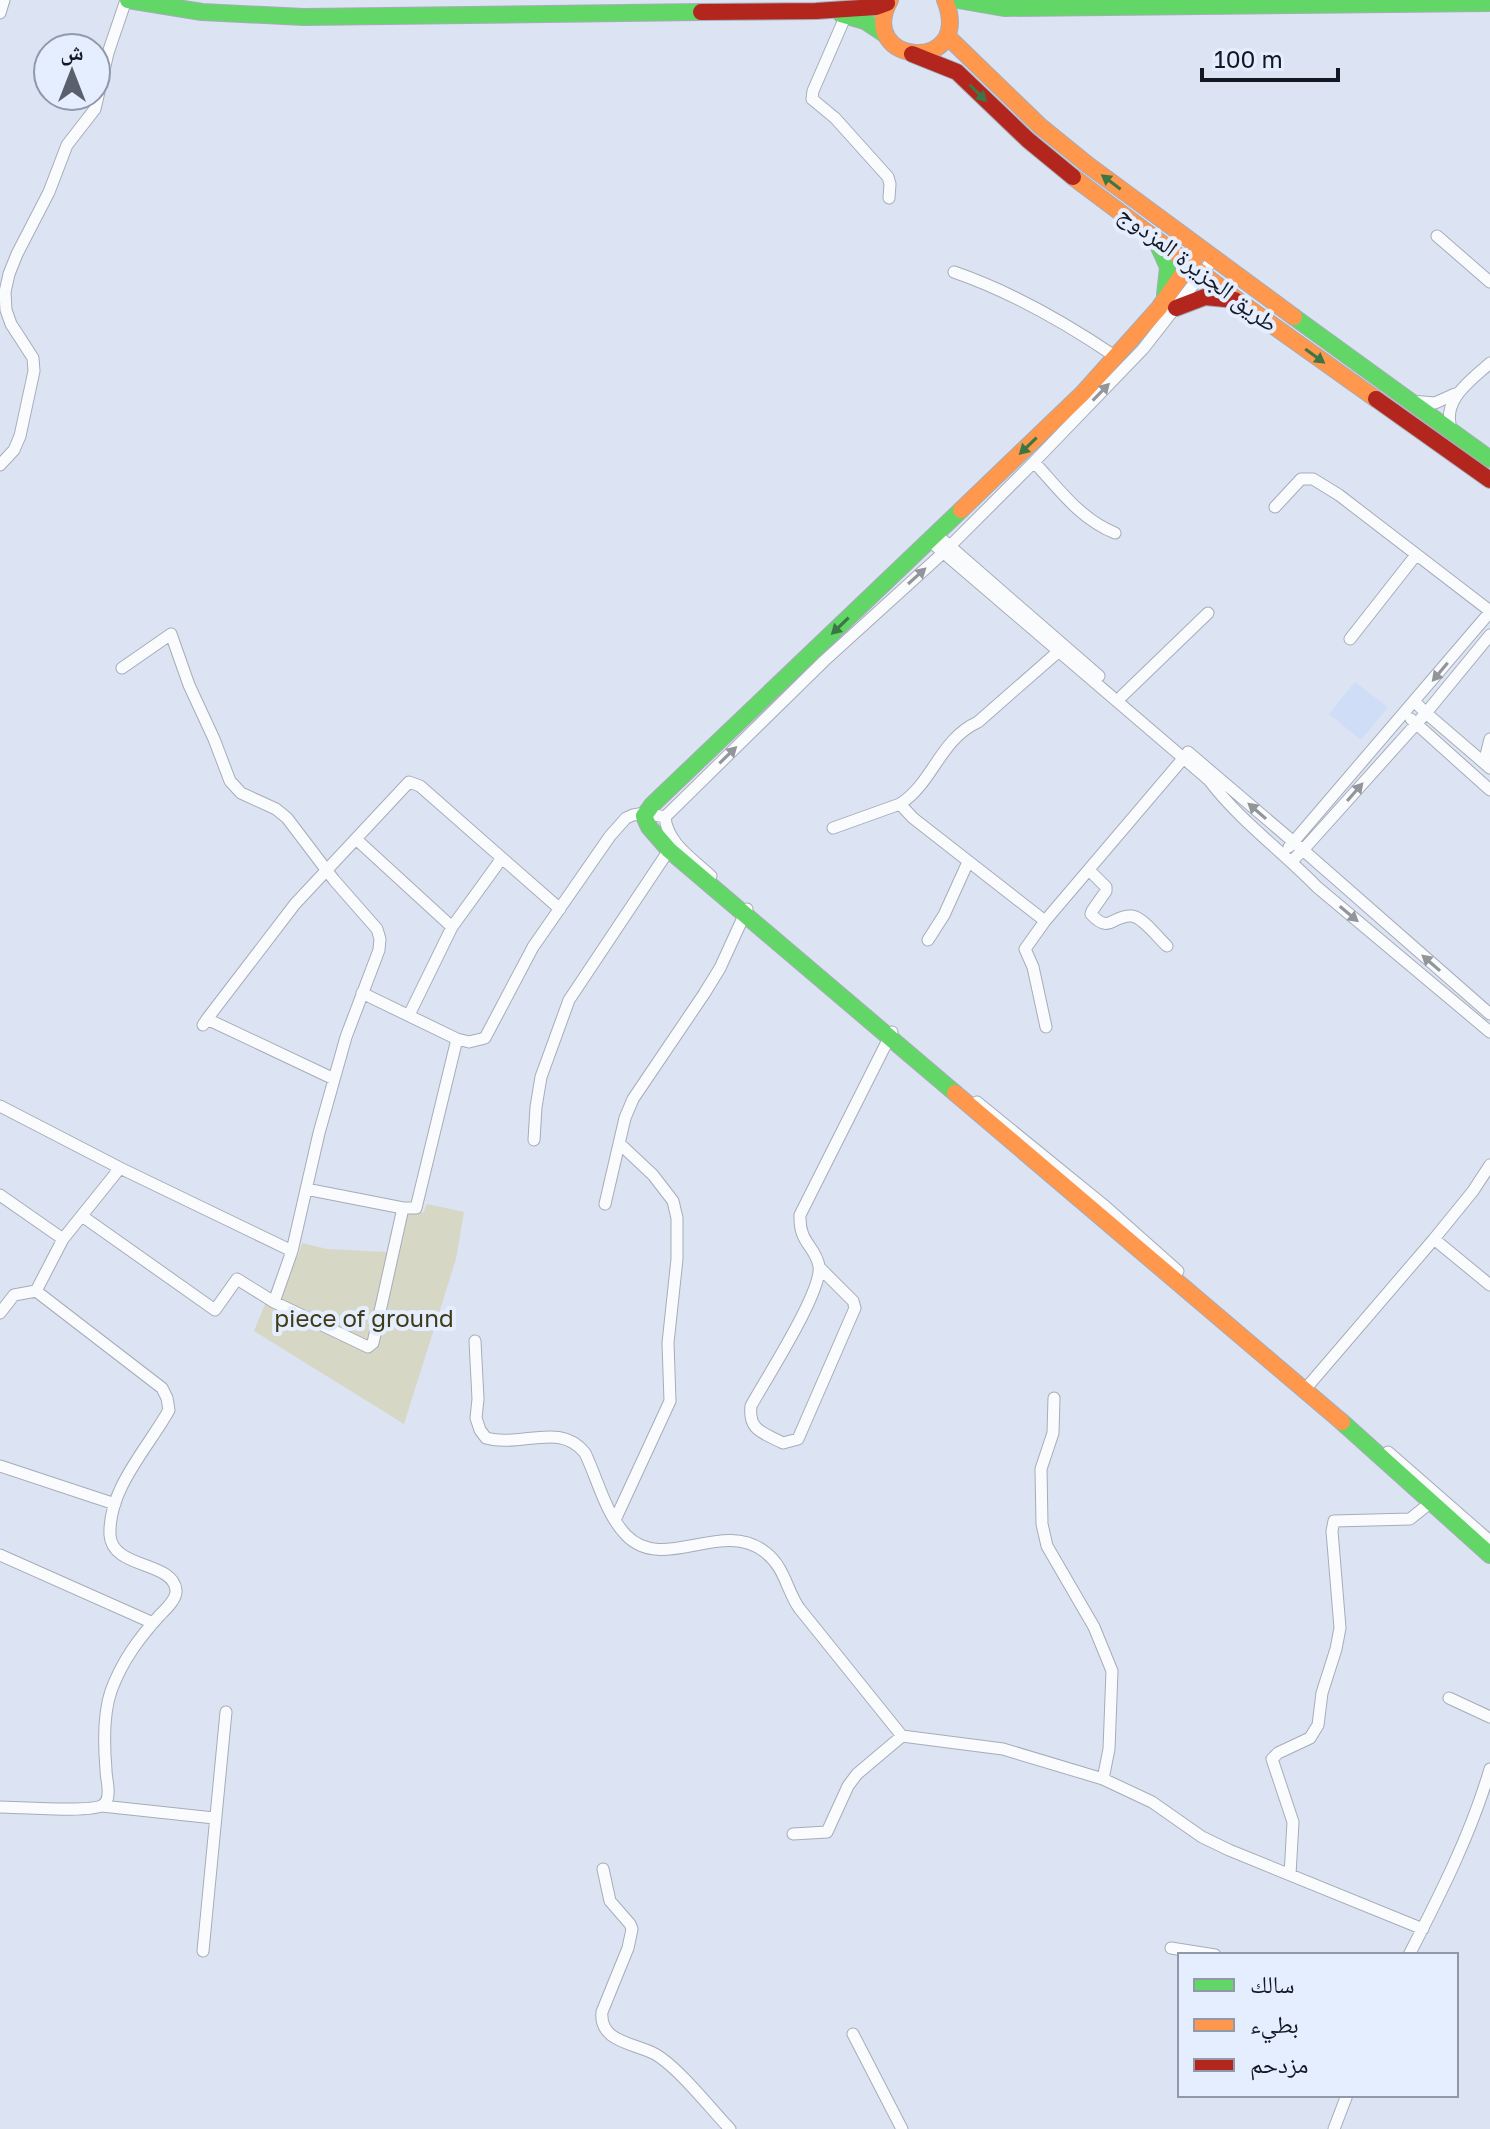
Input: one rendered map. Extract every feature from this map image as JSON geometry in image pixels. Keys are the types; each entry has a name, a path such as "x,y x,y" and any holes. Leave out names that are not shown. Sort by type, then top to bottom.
{"main road":[{"path":"127,0 202,12 304,17 816,11 876,7 888,2"},
{"path":"945,0 951,12 949,34"},
{"path":"958,0 1004,8 1490,3"},
{"path":"886,35 883,21 888,2"},
{"path":"912,54 933,51 967,17 1004,8"},
{"name":"طريق الجزيرة المزدوج","path":"816,11 865,21 886,35 897,48 957,72 1059,166 1154,236 1202,261 1240,302 1490,480"},
{"name":"طريق الجزيرة المزدوج","path":"949,34 1040,126 1202,261 1490,459"},
{"path":"1154,236 1168,267 1168,308"},
{"path":"1202,261 1168,308 1116,357 940,543 645,813 645,821 669,850 1435,1498 1490,1555"},
{"path":"1168,308 1211,295 1240,302"}],"street":[{"path":"0,13 4,0"},
{"path":"0,465 14,450 20,436 34,371 33,358 11,324 6,310 5,292 9,274 49,192 67,145 95,109 108,53 127,0"},
{"path":"846,15 812,99 835,118 888,177 889,198"},
{"path":"1437,236 1490,282"},
{"path":"954,272 1029,303 1116,357"},
{"path":"665,817 940,543 1034,462 1143,349 1168,308"},
{"path":"1398,394 1419,403 1444,400 1490,363"},
{"path":"1457,438 1449,426 1449,412 1459,391"},
{"path":"1034,462 1080,513 1115,533"},
{"path":"1275,507 1301,479 1313,479 1339,495 1490,611 1298,846"},
{"path":"940,543 1059,651 1298,846 1490,1014"},
{"path":"940,543 1122,696 1186,755 1231,809 1288,857 1317,887 1490,1032"},
{"path":"1350,639 1416,555"},
{"path":"1122,696 1208,613"},
{"path":"122,668 171,634 230,781 249,797 282,813 377,929 380,939 379,950 334,1079 292,1251 274,1302"},
{"path":"1288,857 1426,713 1490,635"},
{"path":"833,828 900,804 913,794 947,745 966,726 978,722 1059,651"},
{"path":"1415,702 1487,765"},
{"path":"1405,714 1490,790"},
{"path":"1487,765 1490,739"},
{"path":"1046,1027 1033,967 1025,949 1045,921 1186,755"},
{"path":"334,1079 205,1022 295,904 405,784 413,782 560,909"},
{"path":"900,804 968,862 1045,921"},
{"path":"362,993 457,1039 478,1042 485,1038 533,947 618,827 626,818 645,813 665,817"},
{"path":"605,1204 625,1118 633,1099 720,968 745,912 676,845 665,817"},
{"path":"356,839 452,927"},
{"path":"534,1140 541,1077 569,1000 669,850"},
{"path":"409,1015 452,927 502,858"},
{"path":"928,940 944,915 968,862"},
{"path":"1089,870 1106,887 1091,914 1097,921 1110,924 1126,917 1137,918 1167,946"},
{"path":"819,1267 812,1297 751,1406 749,1418 753,1427 783,1443 798,1439 855,1308 853,1301 819,1267 799,1230 800,1215 891,1035"},
{"path":"306,1189 416,1208 457,1039"},
{"path":"0,1106 292,1251"},
{"path":"615,1520 670,1401 668,1343 677,1259 677,1218 673,1201 653,1175 620,1144"},
{"path":"1436,1241 1490,1165"},
{"path":"36,1291 63,1239 120,1168"},
{"path":"1308,1390 1490,1179"},
{"path":"0,1195 63,1239"},
{"path":"82,1216 215,1310 237,1279 274,1302 368,1347 371,1345 403,1208"},
{"path":"1436,1241 1490,1285"},
{"path":"0,1313 14,1295 36,1291 162,1388 167,1398 169,1410 118,1496 111,1519 110,1538 113,1547 122,1555 161,1572 173,1582 176,1595 125,1660 111,1692 107,1705 105,1759 108,1797 102,1806"},
{"path":"475,1341 476,1418 480,1430 490,1439 526,1440 563,1436 578,1444 615,1520 629,1538 648,1548 665,1549 732,1539 755,1544 784,1572 799,1608 902,1736 1003,1749 1103,1779 1152,1802 1202,1837 1423,1929"},
{"path":"1054,1398 1053,1433 1041,1469 1042,1524 1047,1546 1094,1627 1112,1671 1109,1749 1103,1779"},
{"path":"0,1466 115,1504"},
{"path":"1290,1875 1293,1822 1272,1759 1310,1738 1318,1725 1322,1693 1340,1628 1332,1531 1334,1521 1410,1519 1435,1498 1490,1541"},
{"path":"0,1555 153,1623"},
{"path":"1449,1698 1490,1717"},
{"path":"203,1951 226,1712"},
{"path":"793,1834 827,1832 842,1796 857,1774 902,1736"},
{"path":"1410,1953 1452,1869 1489,1777"},
{"path":"0,1807 102,1806 214,1818"},
{"path":"603,1869 610,1901 632,1929 628,1948 602,2012 605,2031 658,2056 730,2129"},
{"path":"1171,1948 1202,1953"},
{"path":"853,2034 902,2129"},
{"path":"1334,2129 1346,2097"}],"shaded area":[{"path":"1355,682 1388,707 1361,740 1329,714"}],"green space":[{"name":"piece of ground","path":"427,1204 464,1212 456,1259 404,1424 254,1331 283,1261 293,1263 302,1243 327,1249 387,1252 391,1231 402,1234 407,1211 423,1213"}],"traffic: fast":[{"path":"128,0 202,12 304,17 701,12"},
{"path":"958,0 1004,8 1490,3"},
{"path":"841,14 865,21 886,35"},
{"path":"1155,238 1168,267 1165,295"},
{"path":"1294,317 1490,459"},
{"path":"955,1093 669,850 649,827 644,816 961,510"},
{"path":"1342,1422 1490,1555"}],"traffic: slow":[{"path":"890,0 883,22 888,38 899,49 915,53 931,51 944,41 950,24 945,0"},
{"path":"948,37 1040,126 1088,165 1294,317"},
{"path":"1073,177 1376,399"},
{"path":"961,510 1083,393 1159,308 1200,249"},
{"path":"955,1093 1342,1422"}],"traffic: jam":[{"path":"701,12 816,11 876,7 887,3"},
{"path":"912,54 957,72 1028,140 1073,177"},
{"path":"1176,308 1205,297 1235,300"},
{"path":"1376,399 1490,480"}]}
